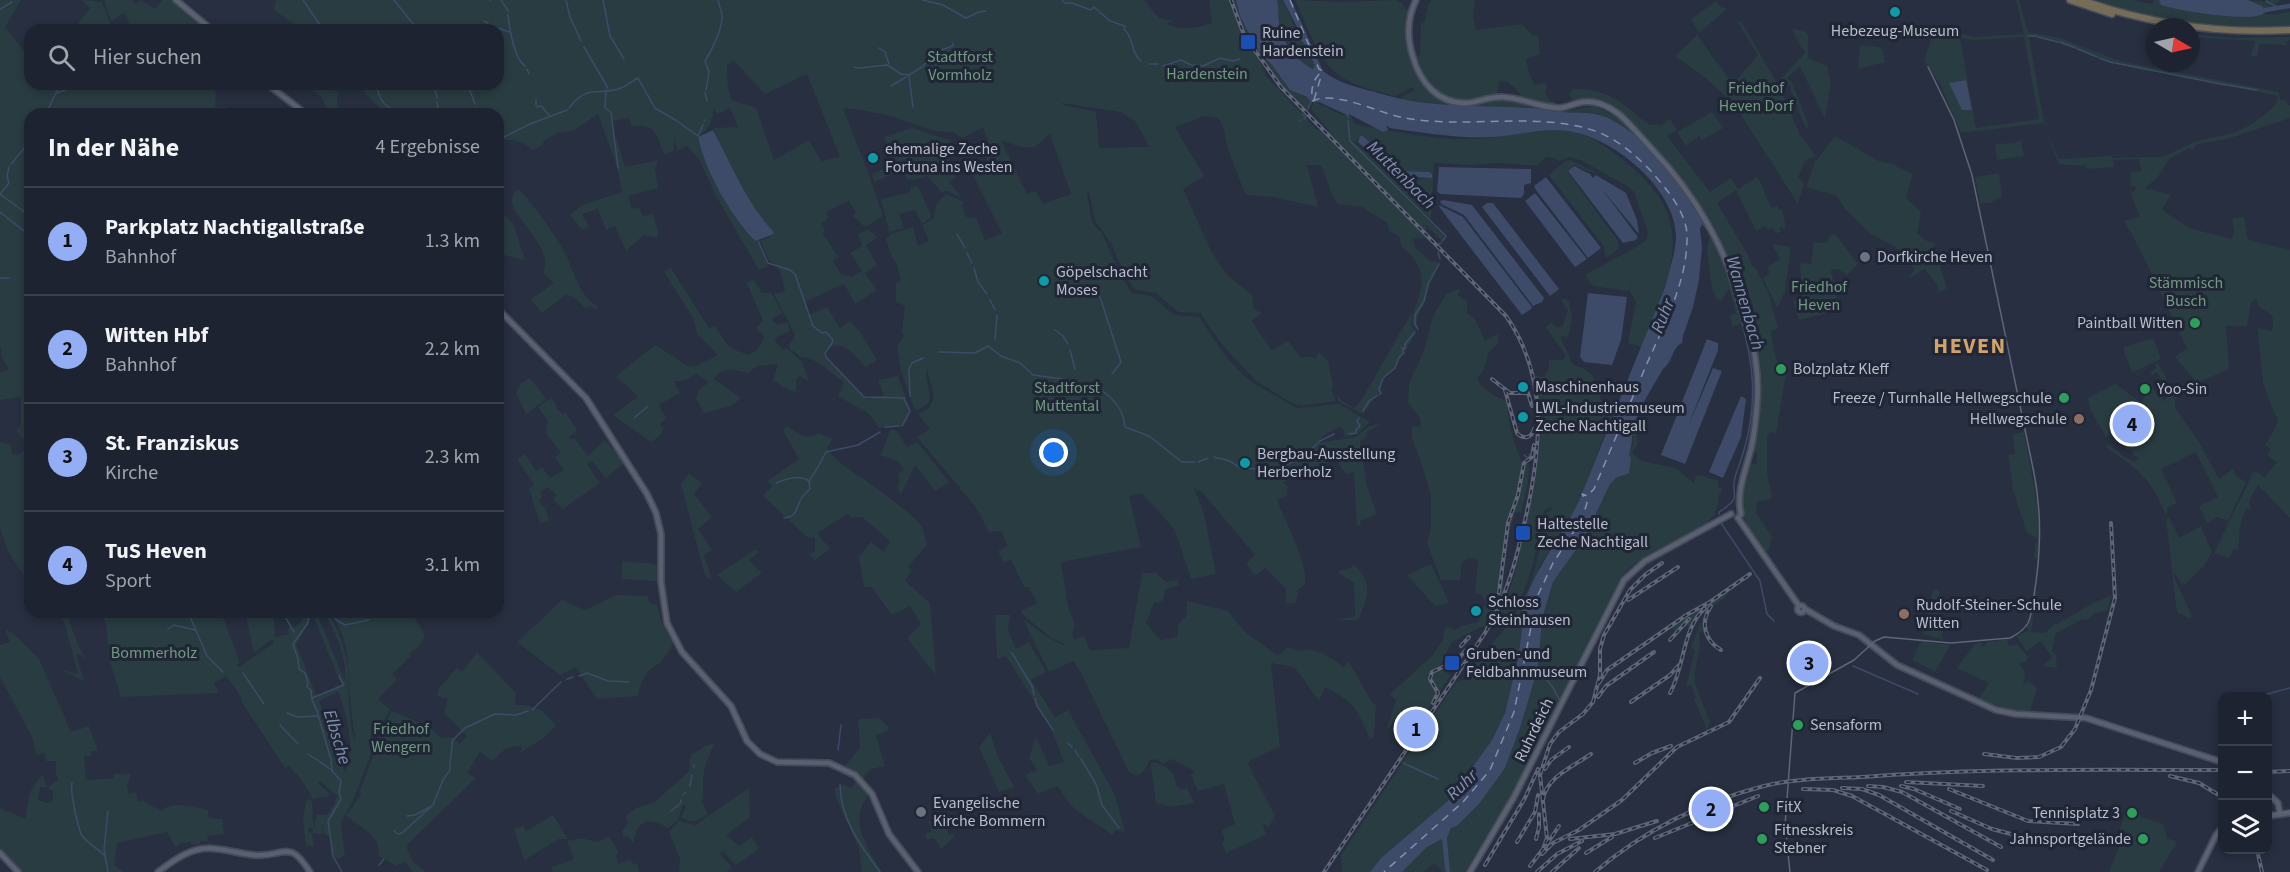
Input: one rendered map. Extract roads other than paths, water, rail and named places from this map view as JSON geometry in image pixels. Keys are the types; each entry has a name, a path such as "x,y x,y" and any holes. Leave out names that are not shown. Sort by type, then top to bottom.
{"highway":[{"path":"2070,0 2146,22"},
{"path":"2081,0 2133,16 2188,26 2239,31 2290,32"},
{"path":"2200,32 2248,35 2290,32"}],"main road":[{"path":"176,0 205,24"},
{"path":"1416,0 1408,25 1410,48 1422,79 1434,93 1447,100 1461,103 1502,97 1560,108 1587,102 1602,105 1626,121 1675,174 1694,200 1712,229 1729,265 1750,331 1757,362 1756,421 1738,508 1741,512 1738,518"},
{"path":"275,90 298,108"},
{"path":"504,315 580,392 651,501 659,523 662,541 663,607 672,635 682,652 728,702 747,741 763,756 785,764 829,763 847,770 862,782 874,798 889,834 918,872"},
{"path":"1738,508 1733,508 1731,514 1738,518 1802,608 1834,626 1859,635 1897,665 1996,710 2016,714 2086,718 2218,760"},
{"name":"Ruhrdeich","path":"1470,872 1514,797 1624,580 1645,561 1731,514"},
{"path":"2272,798 2285,813"},
{"path":"2198,872 2218,833"},
{"path":"158,872 190,852 211,848 256,855 290,851 298,856 310,872"},
{"path":"0,853 18,872"}],"water":[{"name":"Ruhr","path":"1236,0 1277,0 1280,31 1283,38 1296,56 1313,69 1315,66 1307,47 1299,38 1298,29 1283,0 1291,0 1323,71 1351,85 1420,102 1457,106 1535,108 1559,112 1590,113 1608,118 1623,126 1650,150 1674,178 1703,222 1700,229 1702,247 1699,280 1682,343 1676,348 1643,403 1633,430 1629,473 1616,478 1610,484 1585,537 1553,582 1542,619 1538,668 1520,728 1505,768 1479,804 1457,826 1451,828 1447,838 1450,872 1446,872 1445,868 1442,839 1427,847 1402,872 1370,872 1381,858 1449,800 1492,740 1505,713 1518,658 1523,623 1520,621 1524,604 1538,572 1574,512 1665,287 1676,238 1673,220 1666,201 1639,168 1622,154 1585,135 1548,130 1494,137 1468,137 1390,128 1386,125 1388,130 1383,132 1349,114 1348,119 1347,115 1319,102 1311,102 1307,97 1290,90 1260,53 1253,40 1250,41 1251,38 1240,16"},
{"path":"2159,0 2248,0 2262,6 2265,10 2263,14 2255,16 2229,16 2198,13 2161,5"},
{"path":"1966,80 1972,110 1962,110 1949,83"},
{"path":"713,130 748,196 774,232 772,235 755,241 737,219 720,192 706,164 698,137"},
{"path":"1360,136 1363,136 1400,171 1429,172 1432,178 1395,176 1358,142"},
{"path":"1574,166 1593,178 1596,175 1626,193 1637,220 1639,234 1601,188 1638,237 1636,240 1623,243 1568,171"},
{"path":"1439,167 1531,169 1531,183 1524,185 1524,194 1521,198 1440,194 1437,191"},
{"path":"1546,177 1601,248 1588,258 1536,190 1534,186"},
{"path":"1535,193 1587,259 1575,267 1525,201"},
{"path":"1440,201 1472,205 1544,298 1542,302 1533,306 1464,215 1441,204"},
{"path":"1487,203 1493,203 1559,289 1550,296 1482,207"},
{"path":"1439,205 1463,217 1532,307 1531,309 1522,315"},
{"path":"1588,293 1627,297 1621,340 1612,365 1584,362 1580,357"},
{"path":"1707,339 1718,343 1718,350 1687,429 1713,368 1722,371 1685,464 1661,455"},
{"path":"1741,396 1746,399 1741,437 1723,478 1709,472"}],"waterway":[{"name":"Muttenbach","path":"303,0 319,24"},
{"path":"394,0 413,24"},
{"path":"501,0 508,11"},
{"path":"566,0 570,17 581,41"},
{"path":"603,0 610,36 624,59"},
{"path":"706,90 709,72 705,61 722,20 718,0"},
{"path":"922,0 943,5 966,18 986,11"},
{"path":"1062,0 1065,3 1072,3 1091,10 1094,7 1110,21 1125,26 1124,29 1141,61"},
{"path":"2266,1 2277,7"},
{"path":"0,9 12,2"},
{"path":"2265,10 2290,6"},
{"path":"508,14 515,50 525,66"},
{"path":"484,21 488,23"},
{"path":"504,30 509,32"},
{"path":"2028,36 2037,36"},
{"path":"2038,37 2058,42"},
{"path":"2060,42 2076,48"},
{"path":"854,67 887,65 901,74 909,75 922,67 938,51 953,46 953,43"},
{"path":"584,47 608,88"},
{"path":"879,48 885,52 889,64"},
{"path":"2078,49 2097,57"},
{"path":"1163,66 1181,60 1191,65 1203,66 1220,58 1233,61 1240,59"},
{"path":"2099,58 2113,63"},
{"path":"2115,63 2226,85"},
{"path":"1149,64 1158,64"},
{"path":"527,69 529,74"},
{"path":"909,76 913,107"},
{"path":"891,86 906,77"},
{"name":"Muttenbach","path":"569,108 582,95 623,87 638,78 655,108 698,136 703,125"},
{"path":"2228,85 2257,90"},
{"path":"49,108 57,90"},
{"path":"57,93 65,90"},
{"name":"Muttenbach","path":"378,90 384,103 390,108"},
{"path":"435,90 437,98"},
{"path":"470,90 475,104"},
{"path":"606,90 605,108 611,112 618,168"},
{"path":"705,93 707,101"},
{"path":"536,100 536,105"},
{"path":"437,102 438,108"},
{"path":"1308,109 1311,102"},
{"path":"537,107 541,106 550,116"},
{"name":"Muttenbach","path":"504,137 567,110"},
{"path":"1302,114 1306,117 1304,119"},
{"name":"Muttenbach","path":"1348,121 1350,141 1446,236 1442,241"},
{"path":"11,164 24,148"},
{"path":"9,167 7,176 9,183 0,194 24,212"},
{"name":"Elbsche","path":"0,212 24,231"},
{"name":"Wannenbach","path":"1703,224 1716,246 1729,278 1745,335 1752,380 1750,425 1734,481 1735,495 1732,502 1719,514"},
{"path":"957,234 965,248"},
{"name":"Muttenbach","path":"758,241 768,263 790,270 795,274 813,326 822,333 826,332 833,340 825,353 826,357 864,397 905,398"},
{"name":"Muttenbach","path":"1438,252 1440,259"},
{"path":"967,253 972,263"},
{"name":"Muttenbach","path":"1418,329 1415,324 1415,315 1424,301 1428,284 1439,264"},
{"path":"974,268 978,282 987,294"},
{"path":"0,278 9,278"},
{"path":"1100,297 1121,362 1112,374"},
{"path":"990,300 995,310"},
{"path":"995,340 997,315"},
{"path":"1055,330 1068,344"},
{"name":"Muttenbach","path":"1363,411 1369,401 1381,393 1379,390 1383,378 1395,368 1399,357 1404,353 1402,348 1405,349 1405,344 1415,332"},
{"name":"Muttenbach","path":"939,352 975,353 988,346 1001,356 1020,363 1033,375 1074,382"},
{"path":"1070,350 1075,369"},
{"name":"Muttenbach","path":"910,396 909,369 912,363 923,358"},
{"name":"Muttenbach","path":"1078,383 1095,388 1110,397 1120,410 1125,427 1149,436 1182,462 1195,462"},
{"path":"902,426 910,411 904,399"},
{"path":"634,418 647,407"},
{"name":"Muttenbach","path":"1349,434 1356,433 1360,426 1357,421 1359,418"},
{"path":"885,427 899,426"},
{"path":"784,518 793,515 802,497 810,489 809,481 826,452 858,445 880,432"},
{"name":"Muttenbach","path":"1231,462 1241,468 1275,470 1301,458 1320,441 1334,434"},
{"path":"1524,455 1528,458 1530,454"},
{"name":"Muttenbach","path":"1214,457 1230,461"},
{"name":"Muttenbach","path":"1198,462 1208,458"},
{"path":"776,483 797,478 809,481"},
{"name":"Wannenbach","path":"1721,523 1760,581 1767,614 1774,621"},
{"path":"191,618 207,656 223,672"},
{"path":"286,618 294,632"},
{"name":"Elbsche","path":"308,618 308,623 293,644 299,669 305,673 307,687 311,690 332,771 341,781 339,792 341,799 328,821 333,856 342,872"},
{"path":"335,619 345,625 369,620"},
{"path":"168,629 174,625 195,630"},
{"path":"1012,653 1032,686 1034,695"},
{"name":"Wannenbach","path":"1853,666 1918,694"},
{"path":"1537,667 1559,699"},
{"path":"243,673 264,704"},
{"path":"579,676 587,673 608,681 629,682"},
{"path":"312,698 344,685 339,676"},
{"path":"567,679 573,677"},
{"path":"532,710 561,682"},
{"name":"Wannenbach","path":"2272,693 2290,688"},
{"path":"1035,698 1037,706 1053,730"},
{"path":"394,831 398,834 402,833 433,805 443,780 450,770 452,741 465,728 495,714 516,715 528,711"},
{"path":"287,713 297,717 318,716"},
{"path":"280,725 298,744"},
{"path":"838,750 841,725"},
{"path":"1068,743 1072,747"},
{"path":"1075,750 1079,757"},
{"path":"308,754 332,770"},
{"path":"1081,759 1096,784 1102,805 1119,828"},
{"path":"1403,763 1438,779"},
{"path":"690,786 692,775"},
{"path":"72,783 73,802 81,833 85,840 105,856"},
{"path":"840,784 847,820 880,872"},
{"path":"683,795 686,792"},
{"path":"671,811 680,804 681,800"},
{"path":"407,816 415,815 430,807"},
{"path":"108,811 104,850 108,872"},
{"path":"379,865 384,859"}],"tram line":[{"path":"1790,872 1785,825 1795,693 1854,660 1875,641 1884,637 1951,643 2010,638 2026,625 2032,609 2040,534 2034,473 1972,175 1954,120 1928,67"},
{"path":"2272,814 2290,811"},
{"path":"2197,872 2218,833"}],"railway":[{"path":"1231,0 1244,35 1281,87 1506,316 1520,339 1529,363 1538,413 1535,465 1523,532 1515,562 1493,619 1324,872"},
{"path":"1492,379 1510,393 1528,393 1532,406"},
{"path":"1505,390 1517,433 1522,437 1527,437 1534,429"},
{"path":"1499,593 1508,523 1518,495 1524,463 1532,457 1534,445"},
{"path":"1984,754 2017,758 2039,757 2061,747 2075,729 2091,690 2115,598 2111,523"},
{"path":"1530,866 1543,849 1547,838 1540,775 1550,744 1559,732 1583,714 1593,702 1600,675 1600,649 1604,635 1630,590 1662,563"},
{"path":"1628,600 1678,567"},
{"path":"1599,683 1607,670 1750,574"},
{"path":"1711,606 1705,624 1707,636 1721,650"},
{"path":"1670,693 1692,626 1705,608"},
{"path":"1670,640 1689,619"},
{"path":"1461,646 1469,637"},
{"path":"1433,703 1438,693 1430,679 1432,672 1456,661 1466,650"},
{"path":"1598,697 1606,686 1654,652"},
{"path":"1631,702 1670,675 1679,665"},
{"path":"1542,854 1553,843 1579,830 1622,800 1677,747 1729,722 1760,678"},
{"path":"1635,763 1671,746"},
{"path":"1545,769 1551,760 1569,747"},
{"path":"1543,800 1545,792 1555,779 1591,754"},
{"path":"1485,865 1525,798 1538,769"},
{"path":"1595,872 1613,857 1653,831 1696,809 1718,800 1778,783 1963,772 2218,770"},
{"path":"2272,772 2290,771"},
{"path":"2170,776 2199,783 2218,795"},
{"path":"1906,782 1983,786"},
{"path":"1868,786 1902,792 2001,847"},
{"path":"1901,786 1914,789 1960,809"},
{"path":"1842,788 1862,789 1879,795 1993,860"},
{"path":"1803,789 1833,790 1852,796 1987,870"},
{"path":"1949,789 2028,821 2078,824"},
{"path":"1517,842 1535,812 1538,795"},
{"path":"1655,838 1758,796"},
{"path":"1951,811 1992,829 2011,834"},
{"path":"1536,839 1539,814"},
{"path":"1570,839 1615,834 1657,821"},
{"path":"1547,844 1559,826"},
{"path":"1586,853 1612,837"},
{"path":"1537,872 1557,854 1582,841"},
{"path":"1552,872 1579,848"},
{"path":"2258,854 2262,872"}],"place":[{"name":"Hebezeug-Museum","path":"1895,12"},
{"name":"Ruine Hardenstein","path":"1248,42"},
{"name":"ehemalige Zeche Fortuna ins Westen","path":"873,158"},
{"name":"Dorfkirche Heven","path":"1865,257"},
{"name":"Göpelschacht Moses","path":"1044,281"},
{"name":"Paintball Witten","path":"2195,323"},
{"name":"Bolzplatz Kleff","path":"1781,369"},
{"name":"Maschinenhaus","path":"1523,387"},
{"name":"Yoo-Sin","path":"2145,389"},
{"name":"Freeze / Turnhalle Hellwegschule","path":"2064,398"},
{"name":"LWL-Industriemuseum Zeche Nachtigall","path":"1523,417"},
{"name":"Hellwegschule","path":"2079,419"},
{"name":"TuS Heven","path":"2132,424"},
{"name":"Bergbau-Ausstellung Herberholz","path":"1245,463"},
{"name":"Haltestelle Zeche Nachtigall","path":"1523,533"},
{"name":"Schloss Steinhausen","path":"1476,611"},
{"name":"Rudolf-Steiner-Schule Witten","path":"1904,614"},
{"name":"Gruben- und Feldbahnmuseum","path":"1452,663"},
{"name":"St. Franziskus","path":"1809,663"},
{"name":"Sensaform","path":"1798,725"},
{"name":"Parkplatz Nachtigallstraße","path":"1416,729"},
{"name":"FitX","path":"1764,807"},
{"name":"Witten Hbf","path":"1711,809"},
{"name":"Evangelische Kirche Bommern","path":"921,812"},
{"name":"Tennisplatz 3","path":"2132,813"},
{"name":"Fitnesskreis Stebner","path":"1762,839"},
{"name":"Jahnsportgelände","path":"2143,839"}],"district":[{"name":"HEVEN","path":"1970,346"}],"park label":[{"name":"Stadtforst Vormholz","path":"960,66"},
{"name":"Hardenstein","path":"1207,74"},
{"name":"Friedhof Heven Dorf","path":"1756,97"},
{"name":"Stämmisch Busch","path":"2186,292"},
{"name":"Friedhof Heven","path":"1819,296"},
{"name":"Stadtforst Muttental","path":"1067,397"},
{"name":"Bommerholz","path":"154,653"},
{"name":"Friedhof Wengern","path":"401,738"}]}
